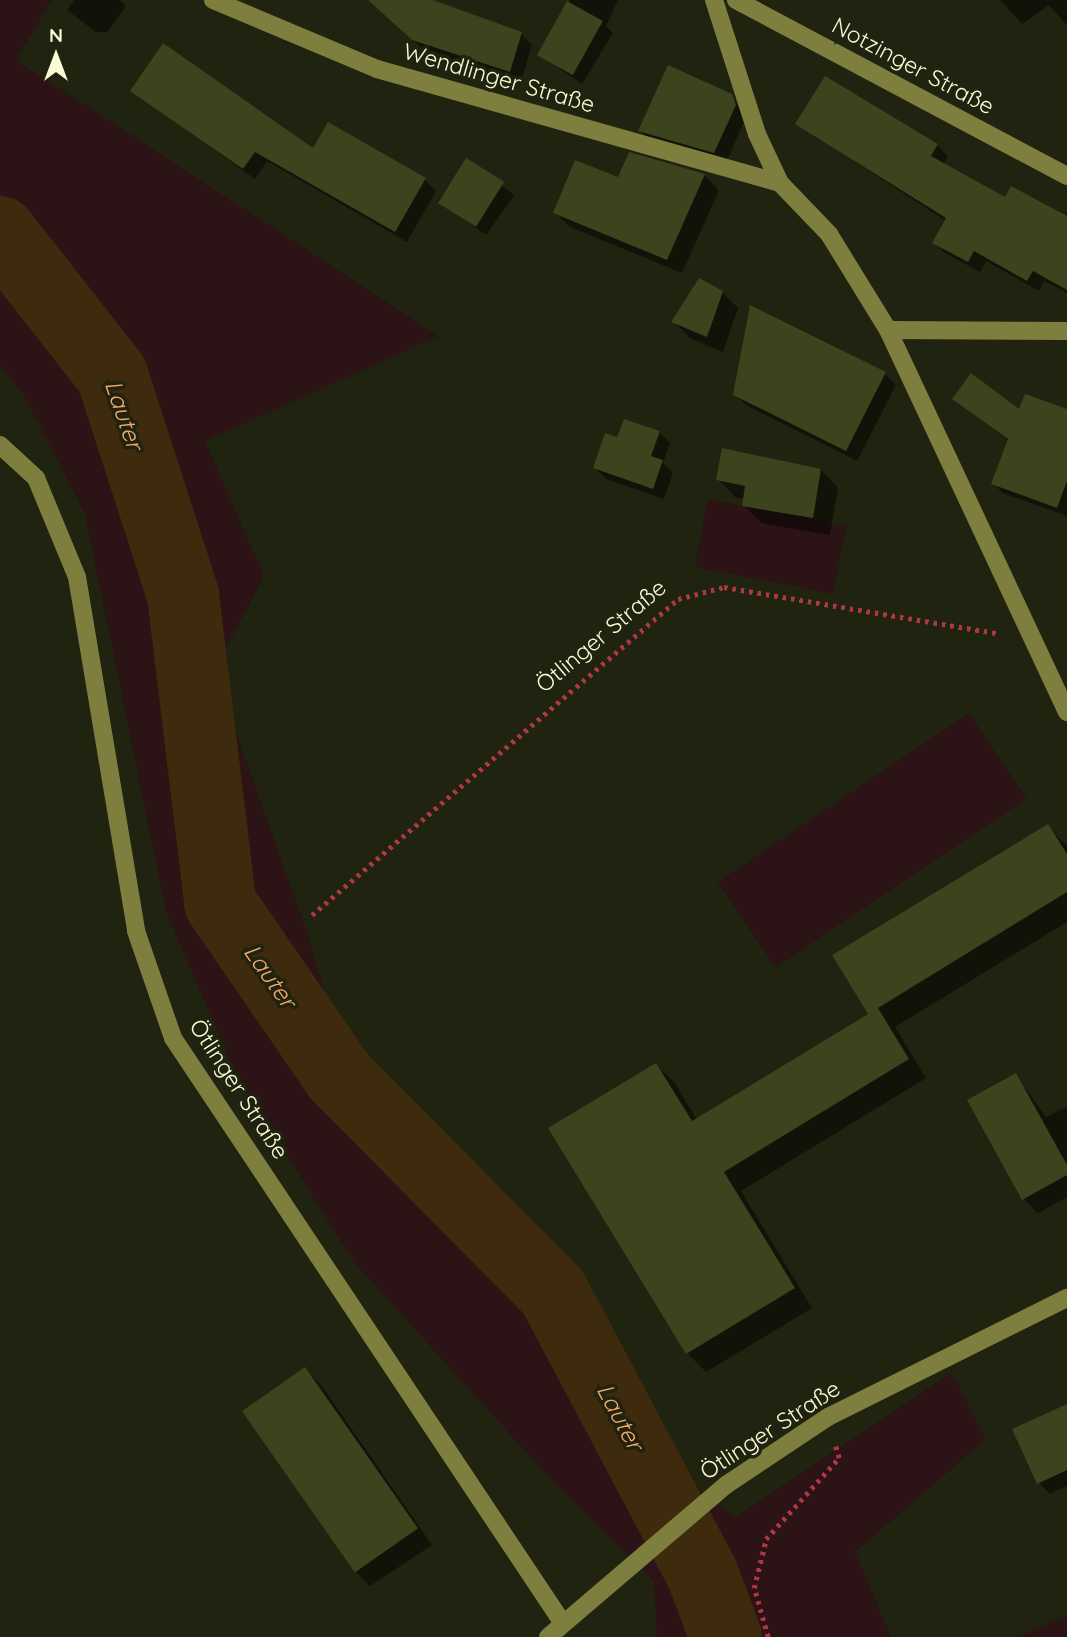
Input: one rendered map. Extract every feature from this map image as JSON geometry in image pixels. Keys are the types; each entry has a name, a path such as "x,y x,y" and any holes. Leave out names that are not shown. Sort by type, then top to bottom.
{"street":[{"name":"Wendlinger Straße","path":"213,0 377,69 780,183"},
{"path":"713,0 757,134 780,183 829,234 888,330 1067,712"},
{"name":"Notzinger Straße","path":"736,0 1067,176"},
{"path":"888,330 1067,331"},
{"name":"Ötlinger Straße","path":"0,445 36,478 77,577 136,931 173,1038 562,1622"},
{"name":"Ötlinger Straße","path":"548,1637 617,1575 726,1485 828,1417 1067,1298"}],"path":[{"name":"Ötlinger Straße","path":"312,915 678,599 724,587 1032,638"},
{"path":"768,1637 754,1588 766,1539 839,1458 828,1417"}],"shaded area":[{"path":"0,0 52,0 16,60 439,336 205,441 264,576 214,671 308,935 331,1016 513,1205 582,1306 682,1479 735,1517 952,1372 986,1439 855,1552 891,1637 657,1637 654,1581 550,1478 354,1262 236,1074 166,912 85,514 24,395 0,365"},
{"path":"708,499 846,526 833,594 695,567"},
{"path":"969,713 1027,798 775,968 718,882"},
{"path":"1067,1616 1067,1637 1018,1637"}],"building":[{"path":"368,0 433,0 522,32 510,72 412,40"},
{"path":"567,1 603,21 573,75 537,55"},
{"path":"163,43 313,148 328,122 426,178 395,232 255,152 243,169 130,91"},
{"path":"668,65 732,94 736,105 714,153 638,131"},
{"path":"825,76 938,144 931,156 1005,197 1011,186 1067,216 1067,290 1033,271 1027,281 974,251 968,262 932,243 946,218 795,124"},
{"path":"629,152 705,174 667,260 553,213 575,160 618,177"},
{"path":"466,158 504,182 476,227 438,203"},
{"path":"699,278 723,291 707,337 671,322"},
{"path":"750,305 886,372 846,451 733,395"},
{"path":"971,373 1019,409 1025,394 1067,409 1067,481 1057,508 991,484 1008,439 952,399"},
{"path":"624,419 660,431 651,456 663,460 653,489 593,468 605,433 617,437"},
{"path":"722,448 821,469 813,518 742,506 745,486 716,480"},
{"path":"1048,824 1067,854 1067,892 878,1008 909,1059 724,1172 795,1288 686,1354 548,1128 656,1063 692,1121 868,1014 832,955"},
{"path":"1016,1073 1067,1165 1067,1175 1022,1200 967,1100"},
{"path":"305,1367 418,1528 355,1573 242,1411"},
{"path":"1067,1404 1067,1470 1037,1484 1012,1429"}],"waterway":[{"name":"Lauter","path":"0,232 112,375 183,595 220,903 338,1075 553,1292 702,1573 726,1637"}]}
